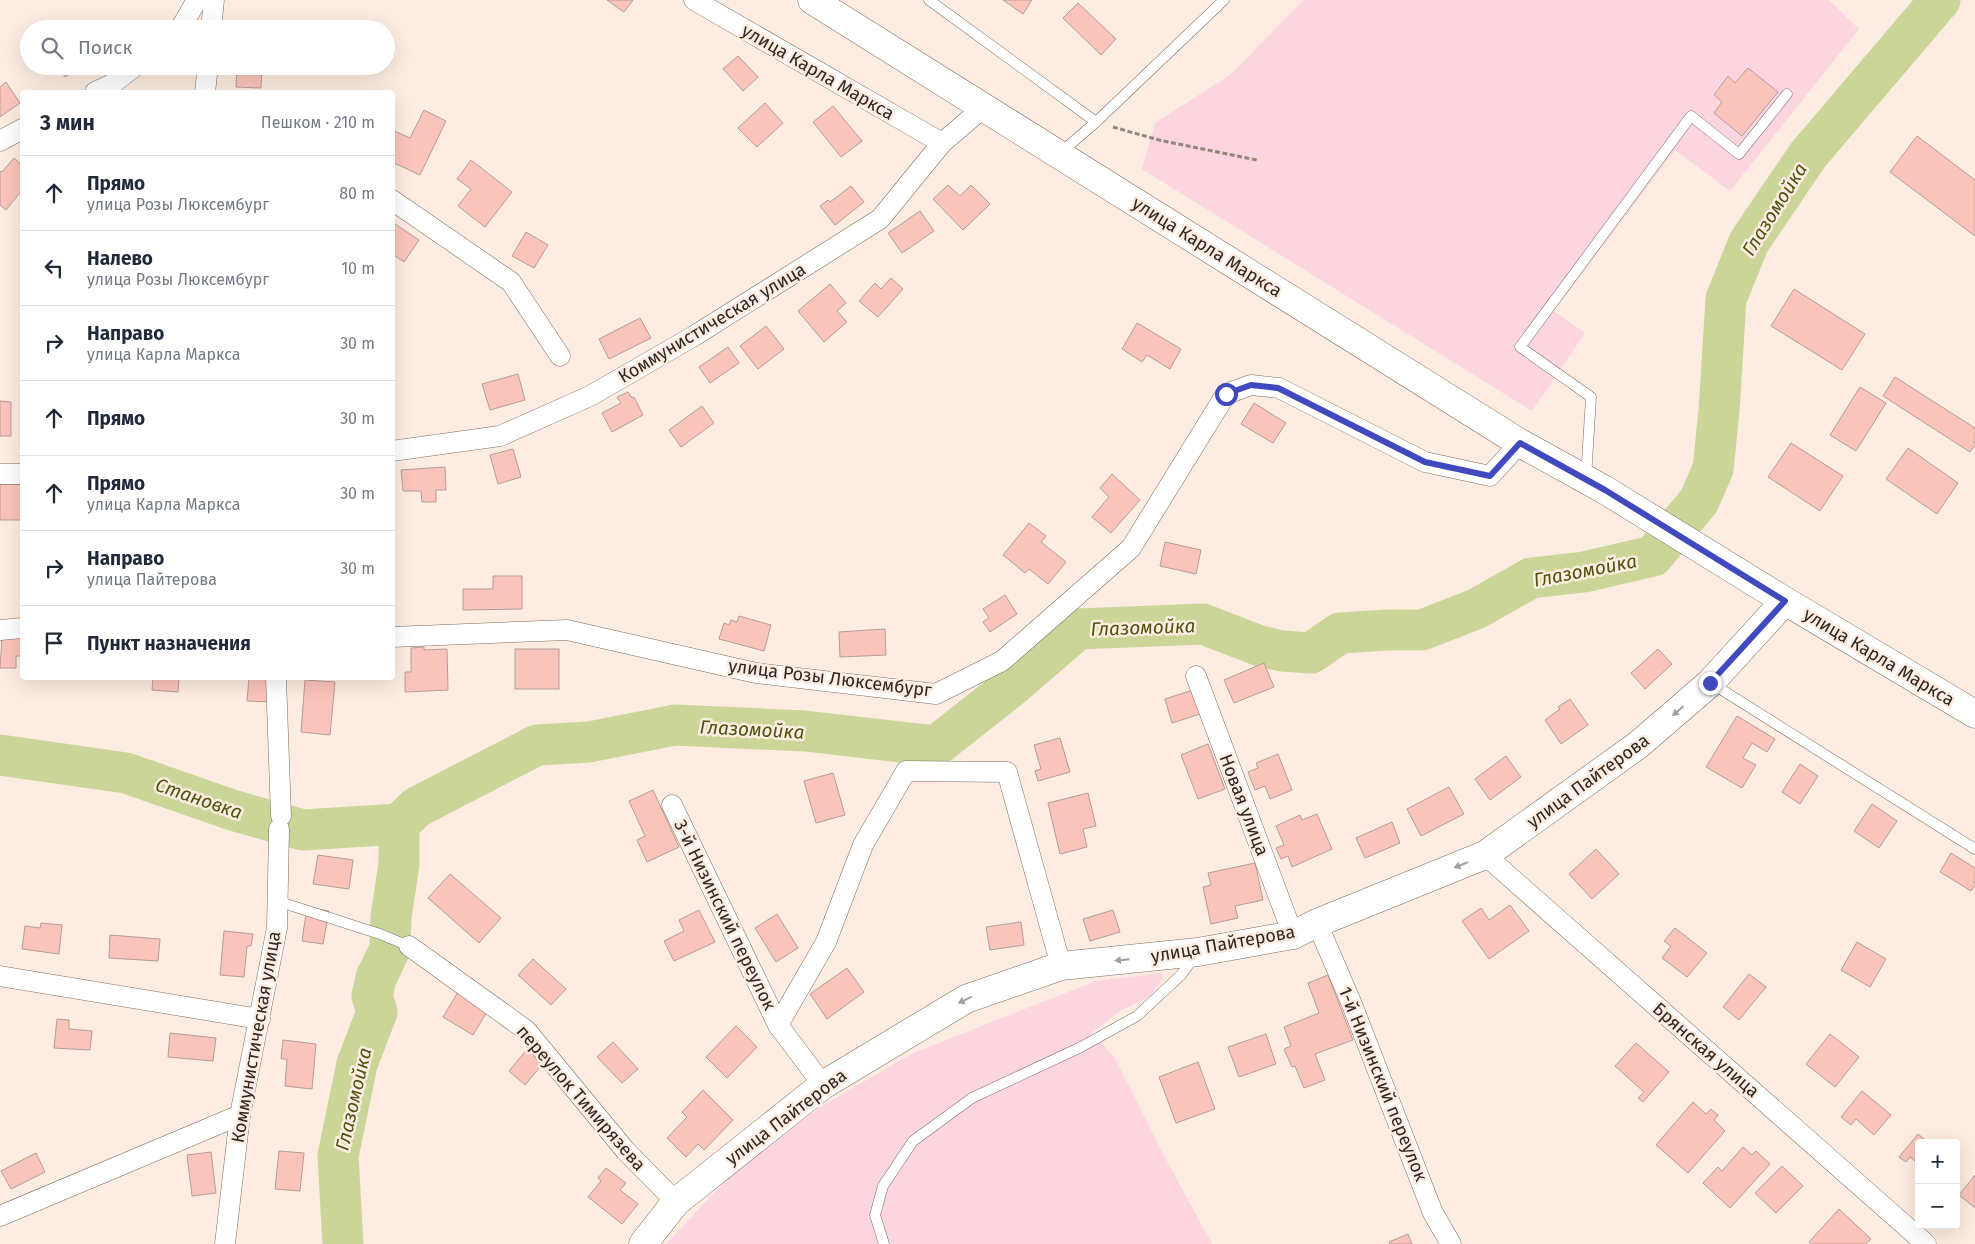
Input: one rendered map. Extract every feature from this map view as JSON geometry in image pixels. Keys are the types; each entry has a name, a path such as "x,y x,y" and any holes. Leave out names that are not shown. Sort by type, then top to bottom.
{"main road":[{"name":"улица Карла Маркса","path":"812,0 1520,443 1595,484 1785,601 1968,706"},
{"name":"улица Пайтерова","path":"643,1244 676,1202 822,1084 966,999 1061,966 1198,952 1293,935 1317,923 1485,855 1638,745 1710,683 1785,601"}],"street":[{"path":"185,20 197,0"},
{"path":"212,20 214,0"},
{"name":"улица Карла Маркса","path":"694,0 942,144"},
{"path":"99,90 124,75"},
{"path":"205,90 207,75"},
{"name":"Коммунистическая улица","path":"395,451 500,436 590,396 694,336 880,218 942,144 983,108"},
{"path":"0,141 20,130"},
{"path":"395,202 511,282 560,356"},
{"name":"улица Розы Люксембург","path":"395,637 567,630 756,673 936,694 1002,661 1131,548 1226,394 1251,385 1278,388 1425,462 1490,476 1520,443"},
{"path":"0,474 20,474"},
{"path":"0,630 20,628"},
{"name":"Новая улица","path":"1196,676 1293,935"},
{"name":"Коммунистическая улица","path":"225,1244 240,1115 277,928 280,822 276,680"},
{"name":"3-й Низинский переулок","path":"778,1025 826,942 863,845 906,771 1007,772 1061,966"},
{"name":"3-й Низинский переулок","path":"672,805 778,1025 822,1084"},
{"name":"Брянская улица","path":"1485,855 1926,1244"},
{"name":"1-й Низинский переулок","path":"1317,923 1351,1002 1433,1213 1451,1244"},
{"name":"переулок Тимирязева","path":"409,946 526,1030 625,1150 676,1202"},
{"path":"0,976 260,1019"},
{"path":"0,1216 240,1115"}],"lane":[{"path":"929,0 1096,122"},
{"path":"1059,154 1096,122 1224,0"},
{"path":"1595,484 1591,397 1520,348 1691,116 1739,154 1787,94"},
{"path":"1710,683 1975,849"},
{"path":"277,901 380,934 409,946"},
{"path":"884,1244 875,1215 883,1186 913,1141 972,1098 1081,1047 1137,1016 1181,975 1198,952"}],"path":[{"path":"1096,122 1159,140 1257,160"}],"shaded area":[{"path":"1304,0 1829,0 1859,29 1730,191 1675,150 1554,311 1585,333 1532,411 1142,169 1155,123 1230,75"},
{"path":"1160,973 1164,977 1150,996 1120,1011 1092,1033 1114,1057 1162,1152 1212,1244 666,1244 747,1158 768,1146 822,1106 911,1054 1096,981"}],"building":[{"path":"607,0 633,0 624,12"},
{"path":"1003,0 1032,0 1023,14"},
{"path":"1078,3 1116,39 1101,55 1063,18"},
{"path":"738,56 758,77 743,91 723,69"},
{"path":"1748,68 1778,92 1742,136 1714,113 1722,102 1714,95 1728,76 1735,83"},
{"path":"237,75 262,75 261,88 236,87"},
{"path":"6,82 20,103 0,117 0,87"},
{"path":"765,103 783,123 757,147 738,128"},
{"path":"833,106 862,141 841,157 813,122"},
{"path":"424,110 446,121 420,175 395,163 395,131 410,138"},
{"path":"1917,136 1975,180 1975,236 1890,172"},
{"path":"14,158 20,163 20,192 6,210 0,205 0,171 2,172"},
{"path":"471,160 512,192 485,227 458,206 471,189 457,179"},
{"path":"948,185 960,196 971,185 990,204 963,230 933,199"},
{"path":"851,186 864,202 835,225 820,206 828,200 830,202"},
{"path":"920,211 934,231 902,253 888,233"},
{"path":"395,224 419,240 404,262 395,256"},
{"path":"526,232 548,245 534,268 512,256"},
{"path":"891,278 903,289 878,317 859,301 875,283 881,289"},
{"path":"830,284 846,303 837,311 847,322 824,342 798,311"},
{"path":"1794,289 1865,334 1842,370 1771,326"},
{"path":"640,318 651,338 609,359 599,339"},
{"path":"1137,323 1181,349 1170,369 1147,355 1142,362 1122,349"},
{"path":"766,326 784,349 758,369 740,346"},
{"path":"728,347 739,363 710,383 699,367"},
{"path":"518,374 525,400 490,410 482,384"},
{"path":"1895,377 1975,428 1975,445 1970,452 1883,396"},
{"path":"1860,387 1886,403 1856,451 1830,435"},
{"path":"628,392 632,398 634,397 643,415 612,432 602,413 621,403 617,397"},
{"path":"0,401 11,402 11,436 0,436"},
{"path":"1254,403 1286,423 1273,443 1241,424"},
{"path":"702,406 714,423 681,447 669,430"},
{"path":"1791,443 1843,476 1820,511 1768,477"},
{"path":"1908,448 1958,483 1937,514 1886,479"},
{"path":"513,449 521,477 498,484 490,455"},
{"path":"445,467 446,490 436,490 436,502 422,502 421,491 403,491 401,470"},
{"path":"1112,474 1140,500 1111,533 1092,517 1109,497 1100,488"},
{"path":"0,484 20,484 20,520 0,520"},
{"path":"1029,523 1046,536 1041,542 1066,562 1048,584 1029,569 1025,573 1003,555"},
{"path":"1165,542 1201,550 1196,574 1160,566"},
{"path":"493,576 522,576 522,609 463,610 463,589 493,589"},
{"path":"1005,595 1017,614 990,632 983,622 989,618 983,609"},
{"path":"739,616 771,625 764,651 719,639 724,623 729,625 731,620 737,622"},
{"path":"885,629 886,655 840,657 839,632"},
{"path":"2,637 20,637 20,656 16,656 16,668 0,668"},
{"path":"424,647 424,650 447,649 448,690 405,692 405,672 411,672 411,648"},
{"path":"515,649 559,649 559,689 515,689"},
{"path":"1658,649 1672,664 1645,689 1631,673"},
{"path":"1264,663 1274,687 1234,703 1224,680"},
{"path":"153,680 179,680 178,692 152,690"},
{"path":"249,680 274,680 272,702 247,701"},
{"path":"305,680 335,682 330,735 301,732"},
{"path":"1193,690 1200,714 1172,723 1165,699"},
{"path":"1570,699 1588,725 1561,744 1545,720 1560,709 1558,707"},
{"path":"1737,716 1775,739 1767,752 1752,743 1743,758 1756,765 1742,788 1706,767"},
{"path":"1060,738 1070,772 1038,781 1035,771 1041,769 1034,745"},
{"path":"1208,744 1225,789 1198,799 1181,755"},
{"path":"1278,754 1292,790 1270,799 1265,786 1255,790 1248,772 1258,768 1256,763"},
{"path":"1506,756 1521,777 1490,800 1475,779"},
{"path":"1800,764 1818,776 1800,804 1782,792"},
{"path":"833,773 845,815 816,823 804,781"},
{"path":"1449,787 1464,814 1421,836 1407,809"},
{"path":"653,790 679,847 647,862 637,840 645,836 629,801"},
{"path":"1088,793 1096,826 1083,829 1087,847 1060,854 1048,803"},
{"path":"1872,804 1897,821 1879,848 1854,831"},
{"path":"1317,814 1332,849 1292,867 1288,856 1281,859 1276,848 1284,845 1276,826 1300,815 1302,820"},
{"path":"1392,822 1400,843 1365,858 1356,838"},
{"path":"1596,849 1619,874 1592,899 1569,874"},
{"path":"1951,853 1975,868 1975,885 1971,891 1940,872"},
{"path":"318,855 353,860 349,889 313,884"},
{"path":"1255,863 1263,900 1235,906 1238,918 1211,924 1203,887 1211,885 1208,873"},
{"path":"450,874 501,918 479,943 428,898"},
{"path":"1510,905 1529,931 1489,959 1462,921 1481,908 1489,920"},
{"path":"307,907 329,911 323,944 302,941"},
{"path":"699,910 715,942 674,961 664,941 684,931 679,920"},
{"path":"1113,910 1120,932 1090,941 1083,919"},
{"path":"777,914 798,948 776,962 755,928"},
{"path":"1021,922 1024,945 990,950 986,927"},
{"path":"41,923 62,925 59,954 22,949 25,926 40,928"},
{"path":"1675,928 1707,953 1687,977 1662,958 1671,946 1664,941"},
{"path":"224,931 253,934 251,946 247,946 244,977 220,975"},
{"path":"110,935 160,939 158,961 109,958"},
{"path":"1857,942 1886,959 1870,987 1841,970"},
{"path":"533,959 566,989 551,1005 518,975"},
{"path":"847,968 864,992 827,1019 810,994"},
{"path":"1749,974 1766,987 1739,1020 1723,1007"},
{"path":"1328,975 1353,1040 1315,1054 1325,1080 1304,1088 1295,1066 1292,1067 1284,1049 1291,1046 1284,1027 1319,1013 1308,983"},
{"path":"461,987 494,1000 473,1035 443,1017"},
{"path":"57,1019 69,1020 69,1029 92,1031 90,1050 54,1048"},
{"path":"736,1026 757,1047 727,1078 706,1057"},
{"path":"170,1033 216,1038 213,1061 168,1057"},
{"path":"1266,1034 1276,1064 1239,1077 1228,1047"},
{"path":"1830,1034 1859,1057 1835,1087 1806,1064"},
{"path":"283,1040 316,1044 312,1089 285,1086 287,1059 281,1059"},
{"path":"534,1041 550,1055 525,1085 509,1071"},
{"path":"613,1042 638,1069 622,1083 597,1057"},
{"path":"1636,1043 1669,1072 1643,1102 1638,1098 1644,1092 1615,1066"},
{"path":"1198,1062 1215,1109 1176,1123 1159,1077"},
{"path":"703,1090 733,1120 704,1150 698,1144 686,1157 667,1138 687,1117 682,1112"},
{"path":"1862,1091 1891,1115 1874,1135 1856,1119 1851,1125 1841,1117"},
{"path":"1693,1102 1706,1114 1711,1109 1718,1115 1714,1120 1725,1131 1688,1173 1656,1145"},
{"path":"1918,1134 1924,1139 1915,1139 1915,1161 1910,1157 1906,1162 1899,1157"},
{"path":"1743,1147 1752,1155 1756,1151 1770,1164 1730,1208 1703,1183 1718,1167 1722,1171"},
{"path":"279,1151 304,1153 300,1191 275,1189"},
{"path":"211,1152 216,1193 192,1196 187,1155"},
{"path":"36,1153 45,1172 11,1189 1,1171"},
{"path":"1782,1166 1803,1186 1776,1213 1755,1193"},
{"path":"606,1168 626,1183 620,1190 638,1204 622,1224 588,1197 601,1181 598,1178"},
{"path":"1975,1175 1975,1208 1960,1194"},
{"path":"1839,1209 1871,1239 1866,1244 1812,1244 1809,1242"},
{"path":"1408,1234 1412,1244 1390,1244 1389,1242"}],"waterway":[{"name":"Глазомойка","path":"343,1244 338,1156 357,1064 377,1012 372,996 376,978 390,949 391,917 399,864 399,824 417,807 537,745 589,742 675,725 805,731 936,746 1012,686 1078,629 1203,624 1260,646 1282,651 1311,653 1340,633 1422,630 1476,609 1531,578 1584,572 1653,556 1699,501 1713,469 1719,411 1726,299 1749,242 1808,155 1940,0"},
{"name":"Становка","path":"0,755 126,773 232,810 303,830 399,824"}],"route":[{"path":"1226,394 1251,385 1278,388 1425,462 1490,476 1520,443 1605,490 1785,601 1710,683"}]}
